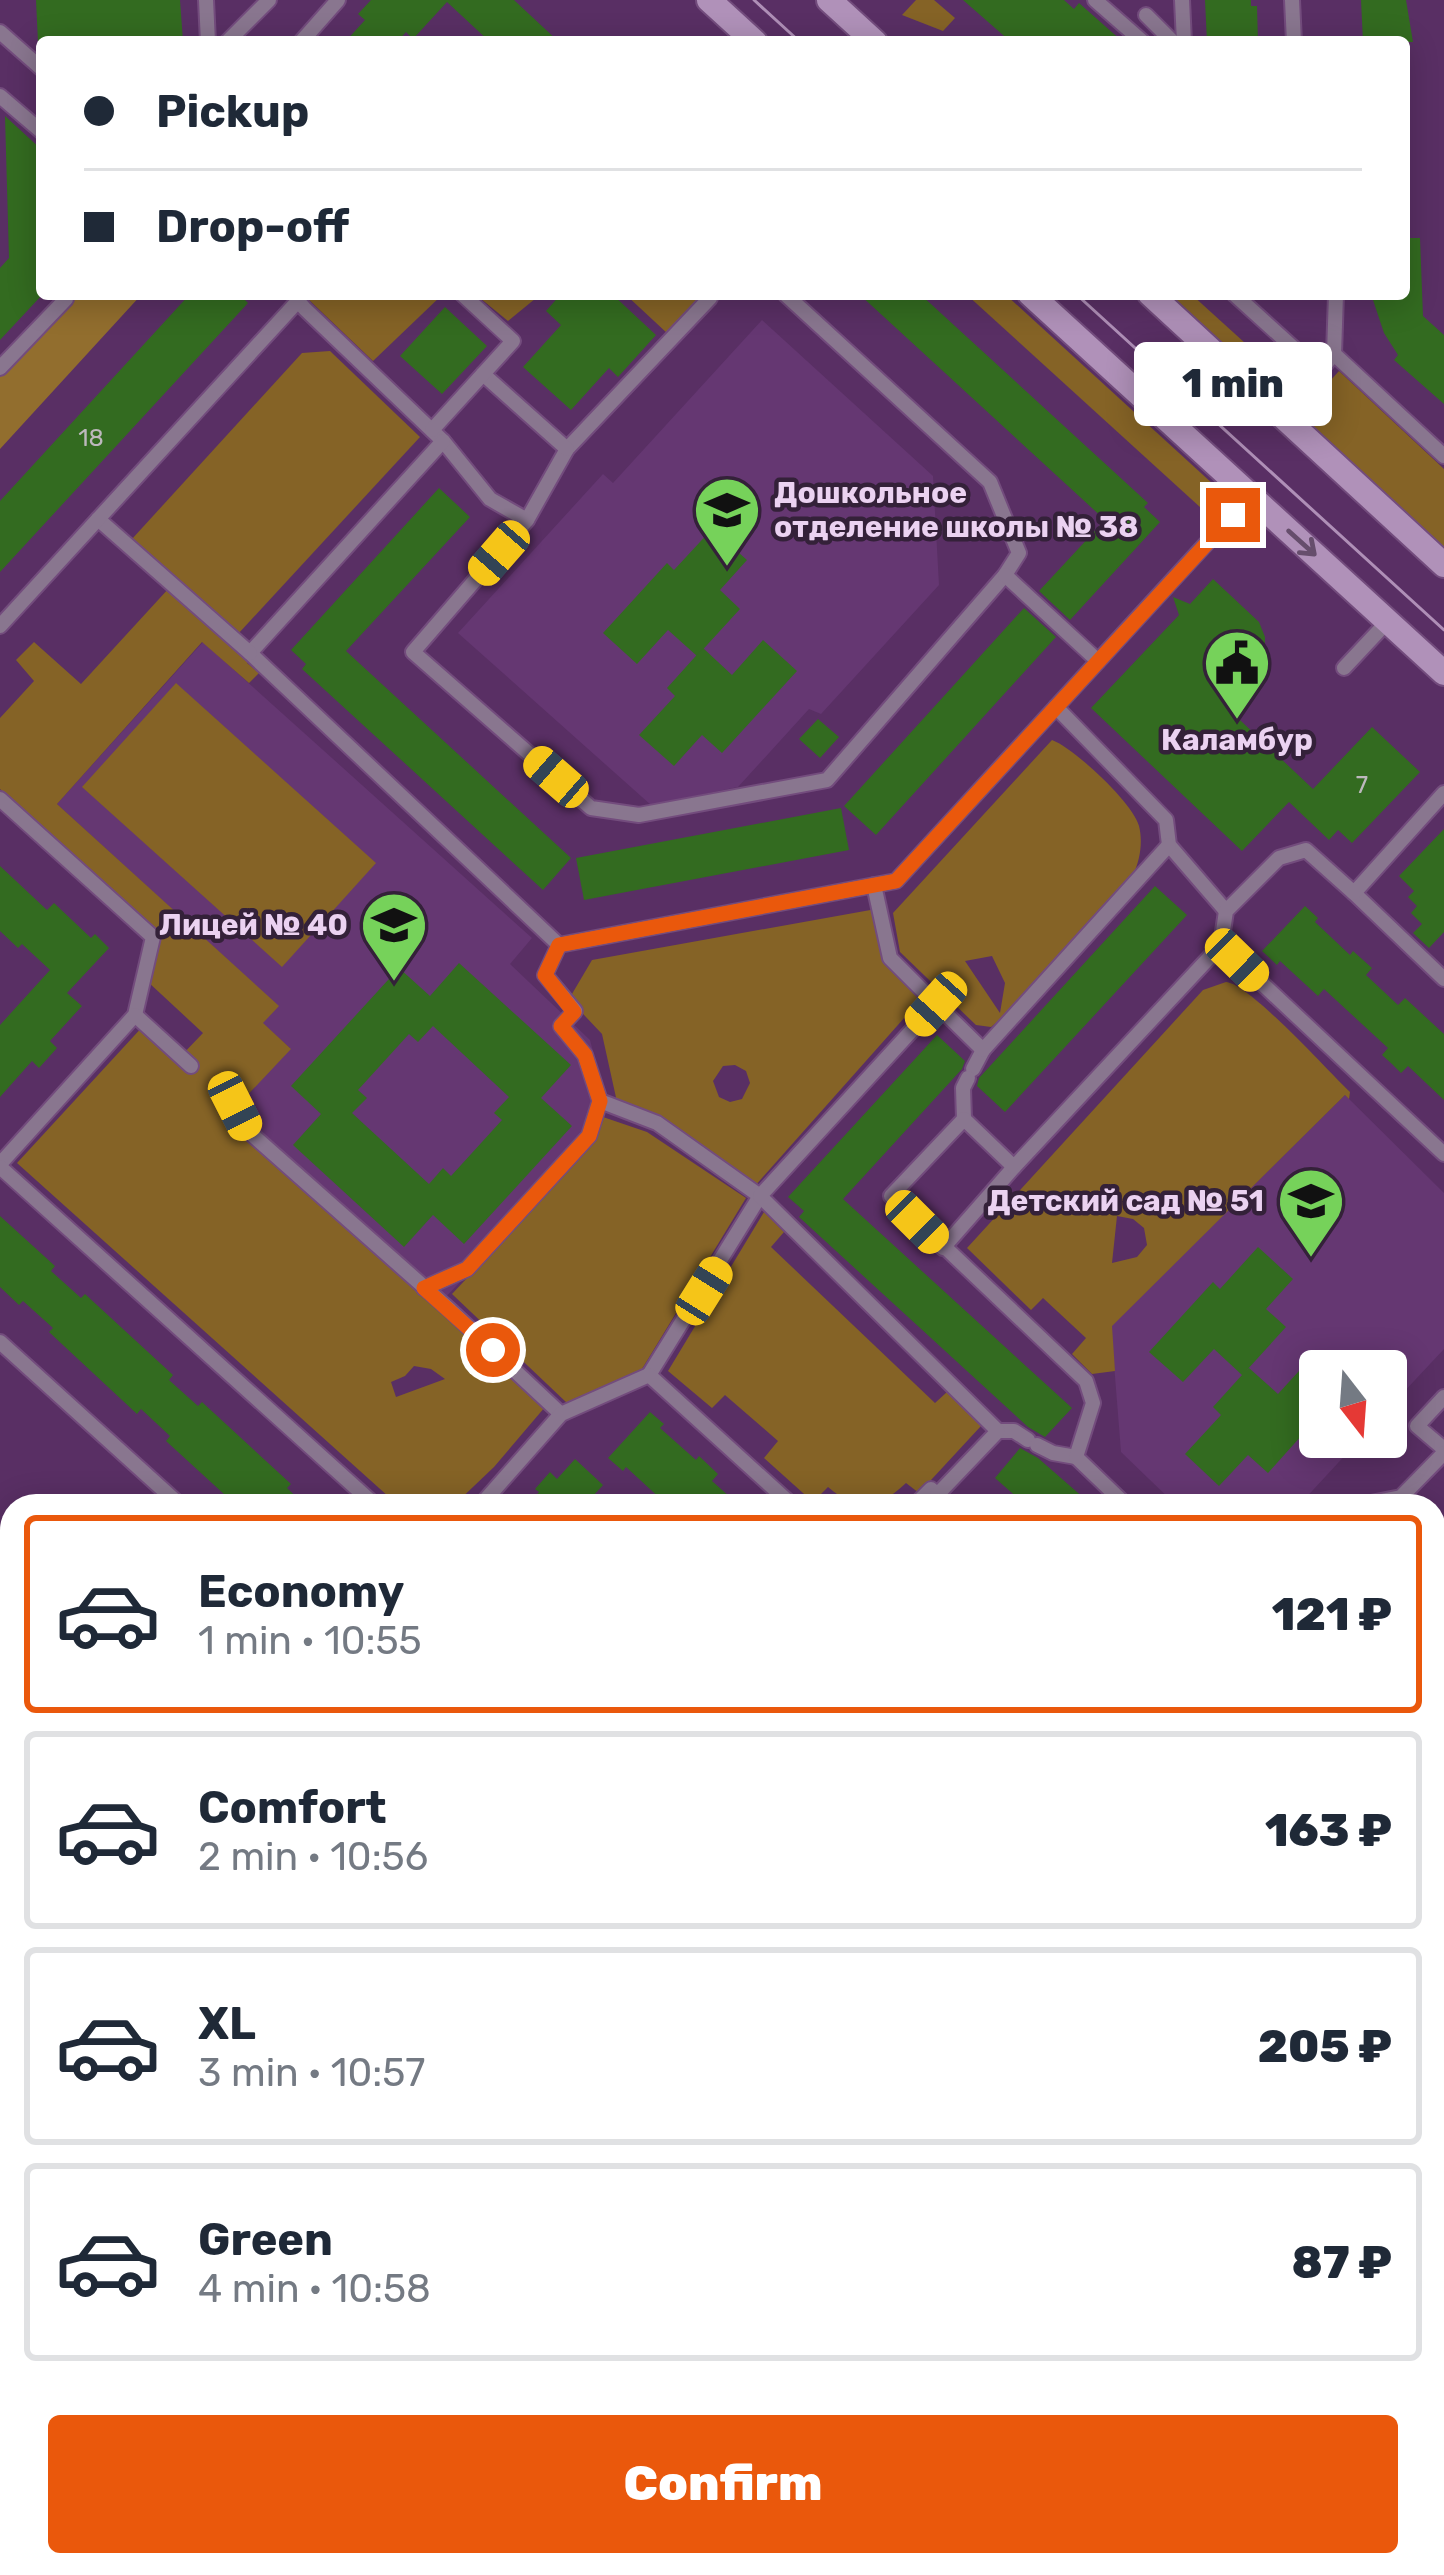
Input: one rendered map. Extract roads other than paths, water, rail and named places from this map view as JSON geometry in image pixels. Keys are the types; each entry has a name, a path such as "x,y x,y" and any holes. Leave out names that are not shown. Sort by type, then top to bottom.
{"street":[{"path":"709,0 748,36"},
{"path":"829,0 868,36"},
{"path":"1037,300 1444,673"},
{"path":"1156,300 1444,565"}],"lane":[{"path":"206,0 208,36"},
{"path":"233,36 269,0"},
{"path":"306,36 338,0"},
{"path":"1096,0 1136,36"},
{"path":"1182,0 1184,36"},
{"path":"1292,0 1294,36"},
{"path":"1145,15 1167,36"},
{"path":"0,32 36,64"},
{"path":"0,96 36,127"},
{"path":"0,368 65,300"},
{"path":"0,626 295,300"},
{"path":"301,300 437,435 490,499 527,520"},
{"path":"250,653 514,341 469,300"},
{"path":"706,300 567,449 527,520 413,652 592,808 639,815 827,779 1018,554 990,482 792,300"},
{"path":"1241,300 1320,372"},
{"path":"1282,416 1334,354 1336,300"},
{"path":"1334,354 1444,456"},
{"path":"483,374 567,449"},
{"path":"559,945 896,881 1250,496"},
{"path":"98,519 250,653 559,945"},
{"path":"1004,575 1098,661"},
{"path":"1344,668 1388,621"},
{"path":"1056,707 1166,820 1169,845 1226,911"},
{"path":"1354,893 1444,793"},
{"path":"0,799 153,938 135,1015 0,1165 363,1494"},
{"path":"1014,1167 964,1119 963,1088 983,1050 1169,845"},
{"path":"943,1248 1221,945 1226,911 1279,858 1306,850 1444,980"},
{"path":"874,885 890,958 983,1050"},
{"path":"424,1288 467,1269 589,1136 600,1101 585,1055 561,1026 574,1012 545,975 559,945"},
{"path":"1221,945 1444,1154"},
{"path":"491,1494 561,1414 649,1375 760,1196 936,1004"},
{"path":"135,1015 191,1066"},
{"path":"600,1101 657,1123 760,1196 998,1431 1014,1431 1053,1454 1076,1457 1115,1494"},
{"path":"235,1106 248,1131 561,1414"},
{"path":"964,1119 891,1196 1086,1381 1093,1403 1076,1457"},
{"path":"0,1342 168,1494"},
{"path":"649,1375 780,1494"},
{"path":"1404,1494 1444,1451 1417,1426 1444,1396"},
{"path":"949,1494 998,1431"}],"tram line":[{"path":"754,0 793,36"},
{"path":"1083,300 1444,630"}],"place":[{"name":"Дошкольное отделение школы № 38","path":"727,569"},
{"name":"Каламбур","path":"1237,722"},
{"name":"Лицей № 40","path":"394,984"},
{"name":"Детский сад № 51","path":"1311,1260"}]}
